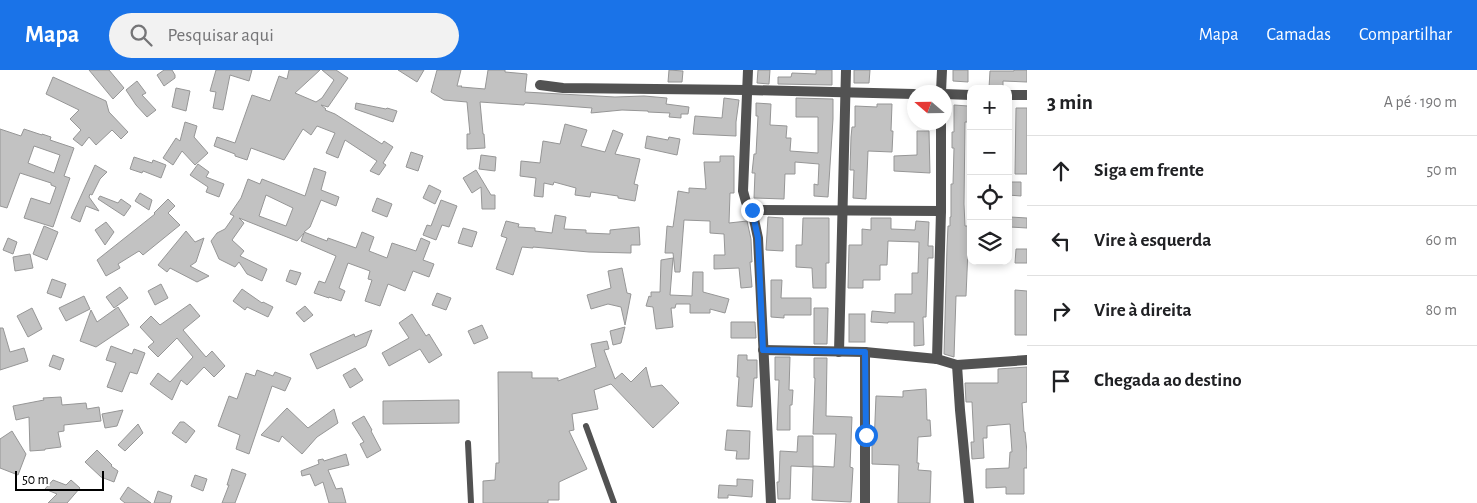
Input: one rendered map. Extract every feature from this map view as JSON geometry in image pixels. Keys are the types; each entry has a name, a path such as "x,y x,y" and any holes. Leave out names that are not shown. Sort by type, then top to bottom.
{"street":[{"path":"748,70 743,191 746,202 752,210 758,238 771,503"},
{"path":"839,352 846,70"},
{"path":"942,70 943,85"},
{"path":"540,85 563,88 907,94"},
{"path":"952,94 967,95"},
{"path":"1012,95 1027,95"},
{"path":"937,359 942,211 941,130"},
{"path":"752,210 942,211"},
{"path":"763,350 865,352 937,359 958,365 1027,360"},
{"path":"865,352 865,503"},
{"path":"958,365 968,503"}],"lane":[{"path":"586,426 614,503"},
{"path":"468,443 470,503"}],"building":[{"path":"89,70 109,70 124,88 113,99"},
{"path":"164,70 172,70 175,78 164,86 157,75"},
{"path":"216,70 252,70 249,81 230,75 223,110 213,108 216,92 210,91"},
{"path":"289,70 320,70 295,93 316,102 322,98 334,80 322,70 336,70 348,78 328,107 321,105 325,110 335,114 382,144 384,141 393,147 383,163 386,165 379,175 370,171 377,161 345,140 338,158 326,153 335,133 317,126 311,135 303,129 284,160 251,148 247,160 214,146 217,137 235,143 252,95 270,101 279,76 287,79"},
{"path":"398,70 424,70 417,82"},
{"path":"437,70 461,70 457,86 461,87 485,89 488,70 505,70 505,72 527,74 525,92 667,98 666,104 689,107 688,114 681,114 681,118 669,117 670,113 648,111 622,110 591,113 592,108 480,102 485,148 467,149 467,134 470,134 467,102 444,100 431,92"},
{"path":"669,70 683,71 682,82 668,82"},
{"path":"758,70 770,70 769,84 757,83"},
{"path":"816,70 832,70 832,85 778,84 778,77 791,77 792,73 816,74"},
{"path":"854,70 870,70 869,83 854,83"},
{"path":"953,70 968,70 968,82 953,81"},
{"path":"1027,70 1027,82 1003,81 1003,85 989,85 990,71"},
{"path":"53,77 106,101 109,112 128,132 121,139 112,130 96,145 89,137 82,146 73,139 81,130 70,119 79,110 46,94"},
{"path":"137,81 146,93 142,95 156,110 147,117 126,90"},
{"path":"176,88 190,91 186,111 172,107"},
{"path":"724,98 739,100 736,136 693,134 695,116 722,118"},
{"path":"796,98 833,99 828,197 814,196 814,184 818,185 819,164 795,162 795,174 785,174 784,199 754,198 755,173 752,173 754,154 756,154 758,116 756,116 756,103 771,104 770,125 787,126 786,138 791,138 790,151 818,153 818,117 796,117"},
{"path":"356,103 397,111 393,122 355,109"},
{"path":"877,104 892,104 892,152 868,151 866,199 853,198 854,170 850,170 852,127 855,127 855,106 877,107"},
{"path":"954,105 967,106 967,122 965,122 964,204 965,226 967,226 966,296 956,296 954,357 944,354 948,226 950,226 951,217 951,184 953,184 954,148 952,148 952,132 954,132"},
{"path":"1016,108 1027,108 1027,174 1015,174"},
{"path":"185,122 197,126 194,137 208,153 195,165 182,151 173,165 163,158 176,138 180,141"},
{"path":"565,124 587,130 581,146 605,152 613,130 623,134 615,154 640,159 634,184 638,185 635,201 591,192 590,197 575,195 576,188 554,182 553,185 544,183 543,197 534,196 536,178 520,176 521,161 540,163 543,141 560,144"},
{"path":"0,129 21,136 24,129 51,137 50,140 74,148 64,176 70,178 53,227 24,218 31,198 50,204 56,187 51,185 51,183 20,173 7,208 0,206","holes":["34,146 60,155 54,173 28,163"]},
{"path":"917,131 929,131 930,173 894,171 894,156 917,155"},
{"path":"647,136 668,140 669,137 680,139 677,155 645,148"},
{"path":"411,152 423,156 418,171 406,167"},
{"path":"481,155 496,157 495,171 479,169"},
{"path":"720,156 734,156 734,193 730,193 729,223 747,221 751,239 752,287 741,288 739,268 714,269 714,255 725,255 724,234 710,233 710,221 684,220 680,272 675,272 673,253 665,253 667,226 673,227 678,191 689,193 689,188 706,189 704,162 720,162"},
{"path":"134,157 152,163 153,160 166,165 161,178 143,171 142,173 130,169"},
{"path":"198,164 209,172 206,177 224,184 219,197 206,192 208,187 190,175"},
{"path":"95,165 107,172 100,179 92,195 90,194 89,197 99,211 86,206 80,222 71,218"},
{"path":"314,168 326,172 321,190 339,197 336,206 321,200 310,227 304,232 327,241 328,238 356,248 362,232 374,237 369,251 387,258 392,243 416,251 421,238 430,242 423,260 434,264 429,277 413,271 405,291 388,284 380,306 365,301 372,280 368,279 370,271 348,263 339,288 345,291 341,301 329,298 314,293 319,281 325,283 336,256 301,241 304,233 297,241 239,218 244,223 232,240 244,251 240,256 267,269 262,281 247,274 239,262 235,267 219,259 211,241 217,233 225,229 234,216 230,214 241,198 248,179 260,184 262,179 305,196","holes":["266,195 293,208 286,226 259,216"]},
{"path":"476,170 491,195 495,195 495,209 482,209 481,187 472,193 463,178"},
{"path":"1012,182 1021,182 1021,196 1012,195"},
{"path":"429,185 441,191 435,204 423,198"},
{"path":"140,193 152,200 149,210 135,201"},
{"path":"100,196 118,203 121,199 131,206 124,216 98,199"},
{"path":"377,198 392,204 387,217 372,211"},
{"path":"168,199 175,206 168,213 180,225 143,255 139,251 118,264 120,268 106,276 97,260 155,214"},
{"path":"441,200 457,206 449,227 442,225 436,240 423,235 427,225 431,226"},
{"path":"555,215 566,217 564,229 586,230 586,233 610,234 610,230 639,227 640,245 631,245 631,253 522,247 513,275 496,269 507,238 501,236 506,221 519,224 518,227 535,228 535,231 552,233"},
{"path":"768,217 783,218 783,251 766,250"},
{"path":"1012,217 1027,218 1027,228 1012,227"},
{"path":"803,218 829,218 829,263 826,263 826,288 813,288 812,268 796,267 796,245 802,245"},
{"path":"871,218 891,218 891,229 915,230 916,221 929,222 928,246 933,246 933,258 928,258 926,317 923,317 924,345 914,346 914,322 871,322 872,311 895,313 895,294 912,294 912,273 918,273 919,242 888,241 887,265 880,265 880,280 863,280 863,288 848,288 849,245 862,245 862,229 871,230"},
{"path":"106,222 114,232 105,245 95,230"},
{"path":"44,226 58,232 47,260 33,254"},
{"path":"463,228 477,232 472,247 458,243"},
{"path":"186,231 195,242 204,238 196,262 190,266 209,276 197,282 170,268 167,272 158,265"},
{"path":"8,238 17,242 13,254 3,250"},
{"path":"1016,249 1027,249 1027,263 1015,263"},
{"path":"30,254 33,268 15,271 13,257"},
{"path":"673,258 670,295 692,296 693,272 703,272 703,292 729,299 725,313 710,309 710,313 690,313 690,304 676,304 675,308 671,308 673,327 656,329 653,307 646,306 649,296 651,297 651,292 660,292 661,260"},
{"path":"622,268 627,293 631,294 625,325 621,307 608,304 591,309 587,295 611,288 608,271"},
{"path":"290,270 301,273 296,285 286,281"},
{"path":"52,279 66,284 61,298 47,293"},
{"path":"771,280 782,280 781,298 811,298 811,315 784,315 784,318 771,317"},
{"path":"161,284 168,298 155,305 148,291"},
{"path":"120,287 128,298 114,308 106,297"},
{"path":"242,289 262,303 273,307 268,317 247,307 245,310 233,301"},
{"path":"1015,290 1027,291 1027,335 1015,335"},
{"path":"437,293 451,298 446,310 432,305"},
{"path":"84,296 90,309 66,321 59,308"},
{"path":"190,304 200,316 183,330 206,357 212,351 225,366 214,377 204,367 187,385 181,380 172,400 150,384 158,373 170,382 193,357 177,338 158,357 148,347 154,342 140,327 151,316 160,325"},
{"path":"305,306 313,315 304,322 296,313"},
{"path":"118,307 129,325 96,347 80,341 91,310 97,322"},
{"path":"32,308 42,329 28,337 17,316"},
{"path":"814,308 828,308 827,344 814,344"},
{"path":"412,314 426,336 429,334 442,355 429,363 420,349 389,366 382,353 409,338 399,323"},
{"path":"849,314 865,314 865,342 849,342"},
{"path":"731,322 755,322 756,338 731,338"},
{"path":"482,325 488,338 474,344 468,331"},
{"path":"625,327 621,343 613,345 610,331"},
{"path":"0,328 3,328 10,352 24,348 28,361 0,370"},
{"path":"372,330 366,346 317,369 310,354 354,334 355,337"},
{"path":"607,341 609,349 604,350 615,379 622,373 631,382 646,367 651,387 662,385 679,403 653,428 611,384 594,390 598,409 572,414 574,430 569,431 587,469 559,482 559,500 548,500 548,503 483,503 483,481 495,480 496,463 499,463 498,372 532,372 532,378 558,378 558,381 596,367 591,344"},
{"path":"111,346 132,354 134,349 145,353 137,374 130,372 122,392 107,387 116,363 106,360"},
{"path":"53,355 64,359 60,370 49,366"},
{"path":"738,355 747,355 747,360 757,360 757,378 754,378 752,407 737,406"},
{"path":"775,357 790,357 789,390 793,390 792,405 790,405 790,430 777,430 779,380 775,380"},
{"path":"814,358 827,358 826,416 852,417 850,467 853,468 851,502 812,500 813,466 834,467 836,434 813,434"},
{"path":"1027,367 1027,402 1022,403 1027,452 1027,468 1024,468 1024,494 1006,494 1006,487 986,488 986,469 1009,468 1010,452 1012,452 1010,424 987,426 987,438 983,438 984,458 972,459 971,442 974,442 972,402 966,402 965,383 998,383 998,369"},
{"path":"355,368 363,380 350,388 343,375"},
{"path":"257,370 273,376 275,372 291,378 285,391 272,386 249,454 236,449 240,435 218,426 229,396 237,399 246,373 255,376"},
{"path":"926,389 927,420 930,420 931,436 918,437 917,463 919,463 918,470 931,471 930,503 898,503 899,465 872,464 876,396 903,397 903,391"},
{"path":"61,397 62,405 86,403 87,409 99,407 101,421 64,425 64,431 58,432 61,447 30,451 29,417 16,420 13,406 44,400 43,398"},
{"path":"459,400 459,423 383,424 383,401"},
{"path":"287,408 308,428 334,409 338,423 317,437 302,454 282,436 279,442 261,435"},
{"path":"123,410 117,426 105,428 102,414"},
{"path":"364,416 381,450 367,458 360,444 364,442 352,423"},
{"path":"180,422 184,422 195,431 186,443 172,433"},
{"path":"138,424 143,433 125,451 118,445"},
{"path":"727,430 750,431 749,459 736,459 737,451 725,450"},
{"path":"12,431 26,454 18,475 0,468 0,439"},
{"path":"798,436 813,436 813,467 791,466 790,499 778,499 777,482 779,482 780,451 797,452"},
{"path":"97,450 118,471 114,482 101,477 85,462"},
{"path":"346,454 349,465 328,470 336,489 342,488 346,503 329,503 323,482 315,486 310,474 302,476 301,471 319,464 318,460 323,459 324,461"},
{"path":"232,469 246,474 235,503 222,503 229,485 227,485"},
{"path":"195,475 207,479 203,491 191,486"},
{"path":"737,479 753,480 752,497 728,495 728,498 718,498 719,485 737,486"},
{"path":"53,480 66,485 71,480 80,488 67,503 48,503 57,494 45,489"},
{"path":"128,487 151,503 125,503 120,499"},
{"path":"158,491 172,496 170,503 154,503"}],"route":[{"path":"752,210 758,238 763,350 865,352 866,435"}]}
